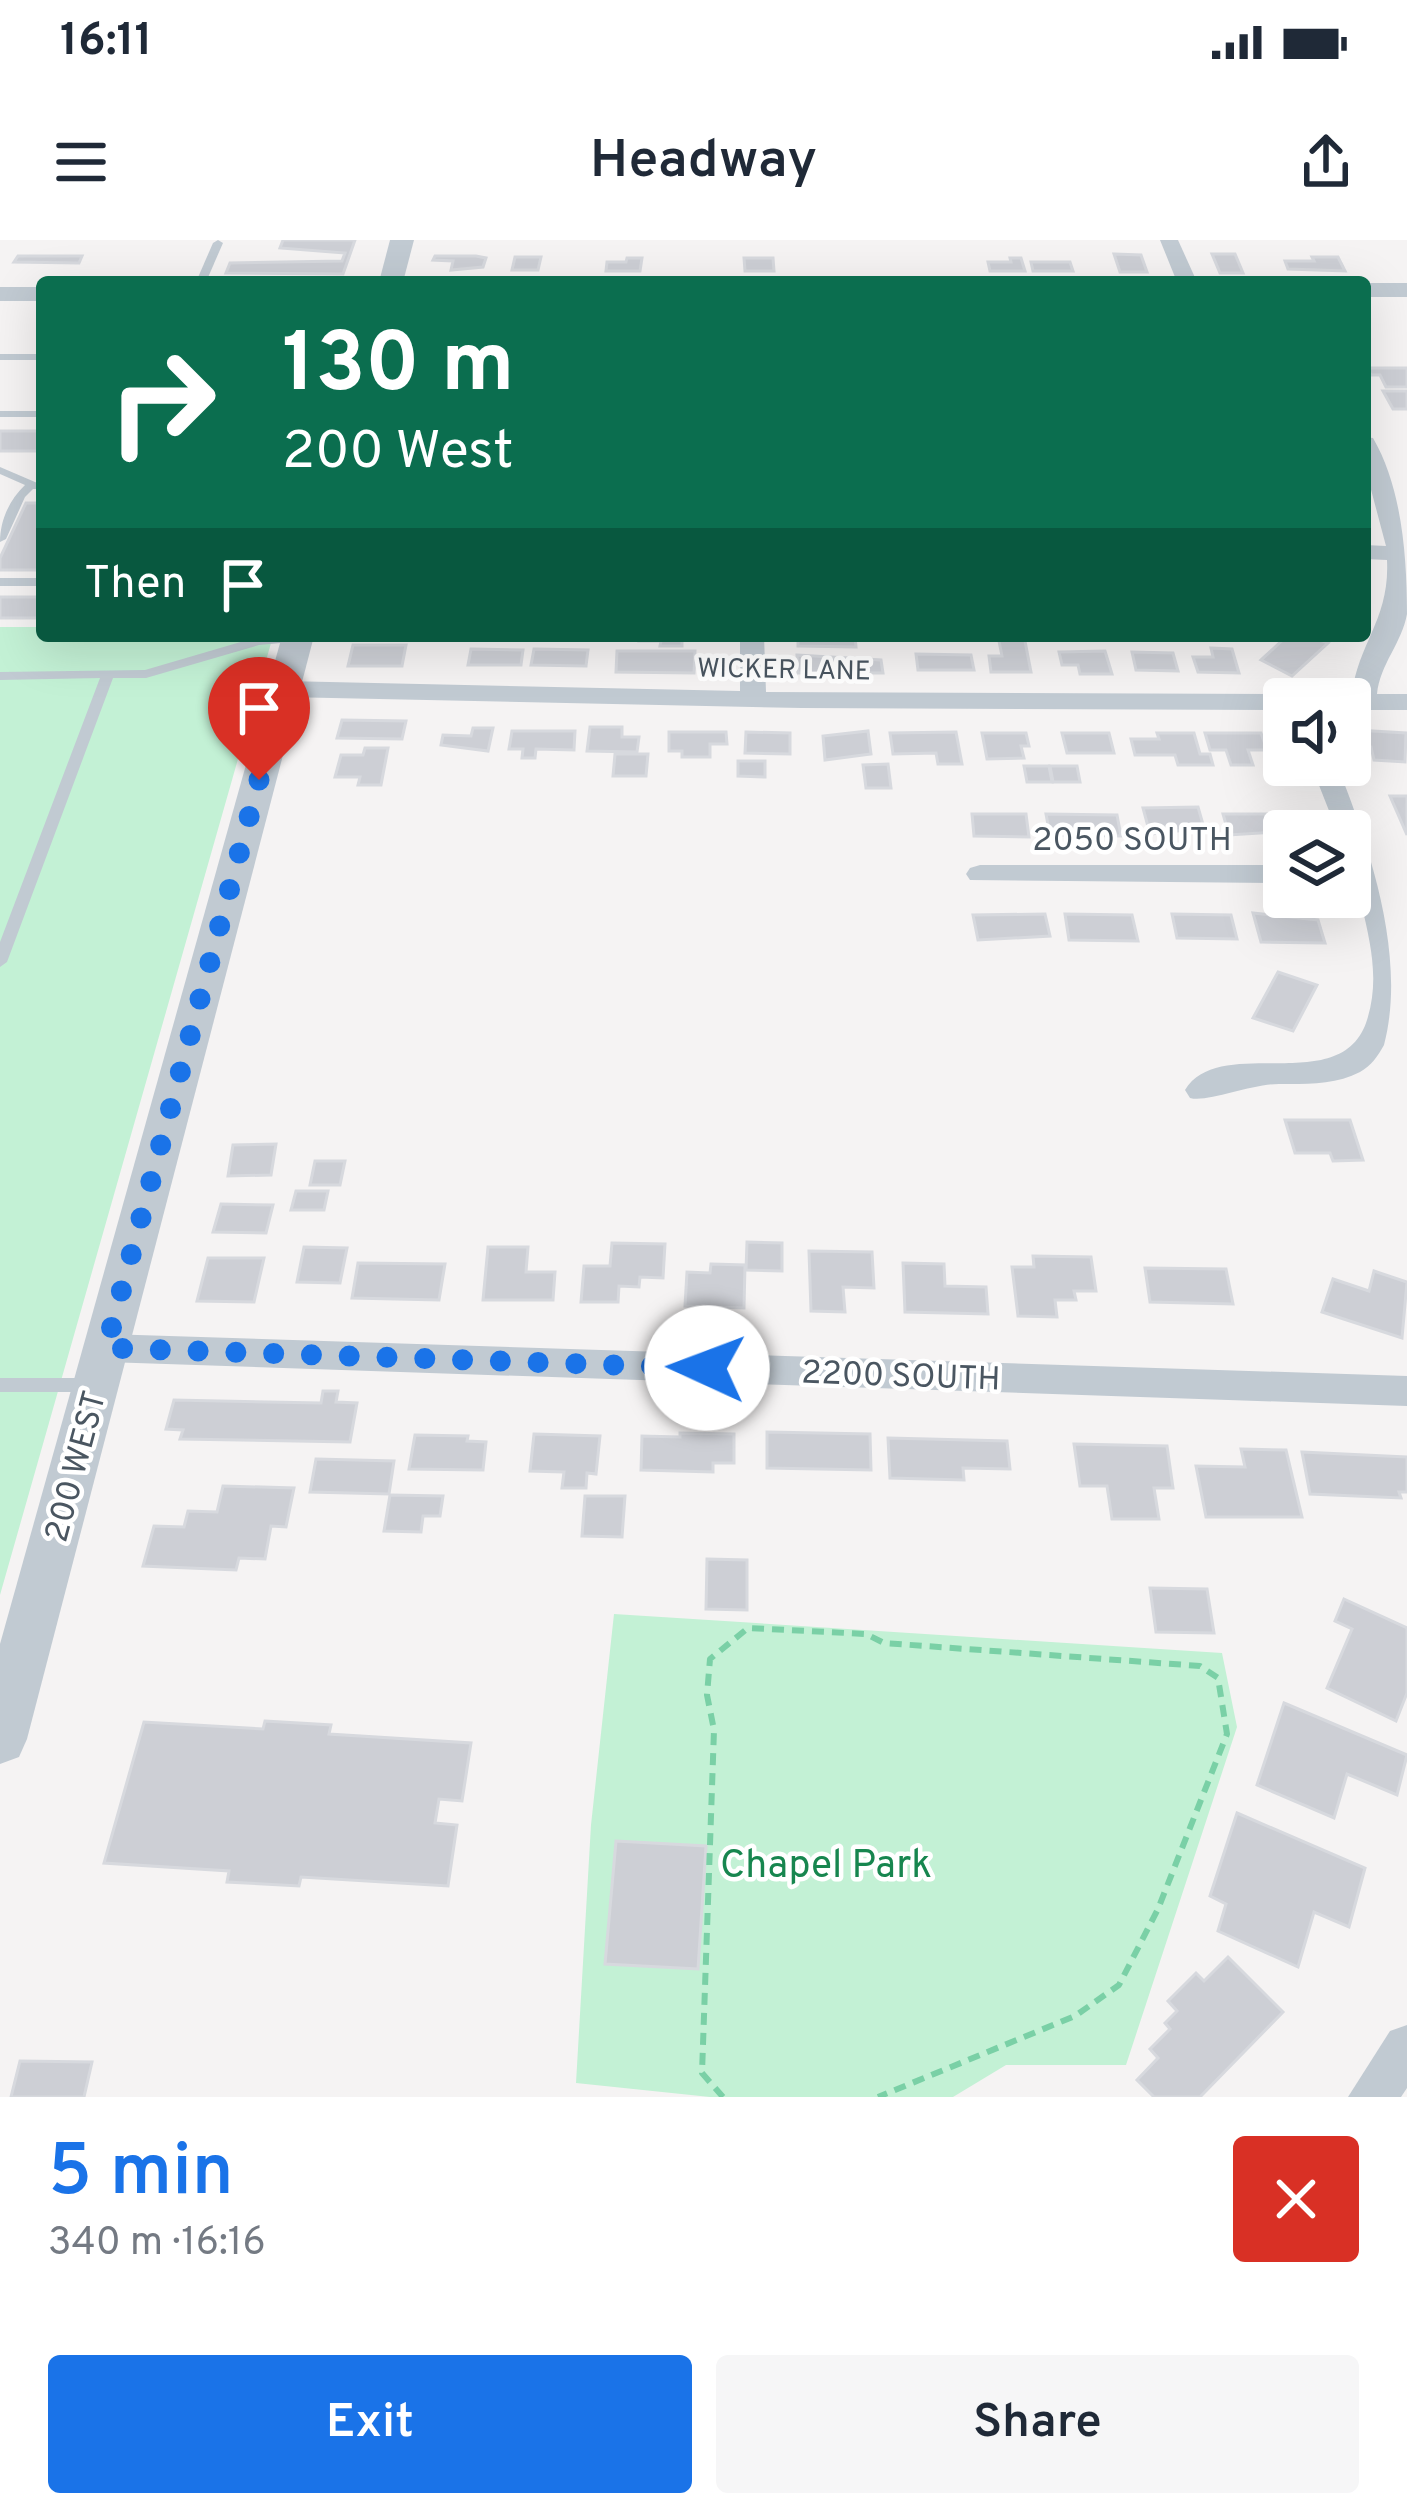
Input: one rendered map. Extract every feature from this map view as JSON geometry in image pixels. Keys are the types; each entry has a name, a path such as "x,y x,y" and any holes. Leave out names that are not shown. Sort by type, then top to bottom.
{"street":[{"path":"393,276 402,240"},
{"path":"1169,240 1184,276"},
{"path":"1371,290 1407,290"},
{"path":"0,294 36,293"},
{"path":"1364,678 1396,612 1402,553 1395,509 1371,455"},
{"path":"1371,551 1402,553"},
{"name":"200 WEST","path":"0,1739 297,642"},
{"path":"752,642 753,699"},
{"name":"WICKER LANE","path":"284,688 753,699 1263,702"},
{"path":"1371,702 1407,702"},
{"name":"2050 SOUTH","path":"980,874 1263,874"},
{"path":"1202,1090 1238,1073 1333,1070 1360,1057 1385,1017 1403,968 1400,931 1371,886"},
{"name":"2200 SOUTH","path":"101,1367 1407,1391"},
{"path":"1372,2097 1407,2048"}],"lane":[{"path":"204,276 218,243"},
{"path":"0,357 36,357"},
{"path":"0,414 36,414"},
{"path":"0,470 36,486"},
{"path":"0,539 20,496 36,487"},
{"path":"0,582 36,582"},
{"path":"0,676 163,671 252,642"},
{"path":"0,962 108,675"},
{"path":"0,1384 101,1367"}],"path":[{"path":"723,2097 702,2073 714,1730 707,1695 710,1658 748,1628 866,1634 884,1643 1200,1666 1219,1678 1227,1734 1158,1909 1119,1985 1075,2016 878,2097"}],"green space":[{"path":"0,627 36,627 36,642 271,642 0,1595"},
{"name":"Chapel Park","path":"614,1614 1222,1653 1237,1727 1126,2065 1006,2065 953,2097 710,2097 576,2083 591,1825"}],"building":[{"path":"283,240 355,240 343,274 226,273 230,263 342,261 345,253 280,248"},
{"path":"1114,254 1141,255 1147,272 1120,272"},
{"path":"1212,254 1235,254 1243,273 1220,273"},
{"path":"18,256 82,256 79,263 14,262"},
{"path":"435,256 486,258 483,267 451,270 453,261 433,260"},
{"path":"515,257 541,257 538,270 512,270"},
{"path":"1312,257 1338,257 1345,271 1288,269 1285,261 1314,261"},
{"path":"627,258 642,258 640,271 606,271 607,262 626,262"},
{"path":"744,258 773,258 774,271 745,271"},
{"path":"1010,258 1021,258 1025,271 990,271 988,262 1011,262"},
{"path":"1031,262 1070,262 1073,271 1033,271"},
{"path":"1371,368 1407,368 1407,387 1386,387 1380,375 1371,375"},
{"path":"1383,391 1407,391 1407,409 1393,409"},
{"path":"0,431 36,431 36,451 0,451"},
{"path":"26,503 36,503 36,570 0,570 0,558"},
{"path":"0,597 36,597 36,618 0,618"},
{"path":"798,642 856,642 856,647 798,646"},
{"path":"999,642 1025,642 1031,672 991,672 989,656 1002,656"},
{"path":"1280,642 1328,643 1292,676 1261,660"},
{"path":"353,645 406,645 402,666 348,666"},
{"path":"1211,648 1232,649 1239,673 1198,672 1193,657 1213,657"},
{"path":"471,649 523,650 521,665 468,665"},
{"path":"534,649 588,650 586,666 531,665"},
{"path":"617,651 695,651 694,673 616,672"},
{"path":"1105,651 1112,674 1080,674 1078,665 1062,665 1059,652"},
{"path":"1132,652 1173,653 1178,671 1136,670"},
{"path":"916,654 971,655 974,670 918,670"},
{"path":"797,655 881,660 883,673 798,673"},
{"path":"342,720 406,721 402,739 337,738"},
{"path":"590,727 622,727 622,737 639,737 637,752 587,751"},
{"path":"473,728 493,728 488,751 441,745 443,735 471,736"},
{"path":"512,731 575,731 574,750 536,749 535,758 522,758 523,749 509,749"},
{"path":"868,731 871,754 825,760 823,736"},
{"path":"1371,731 1406,733 1405,762 1374,760"},
{"path":"669,732 726,732 727,744 710,744 710,757 682,757 682,751 669,751"},
{"path":"746,732 790,733 790,754 745,753"},
{"path":"956,732 962,764 938,764 936,753 893,754 890,733"},
{"path":"982,733 1026,733 1029,746 1021,746 1024,758 987,759"},
{"path":"1062,733 1109,733 1114,753 1067,753"},
{"path":"1157,733 1194,733 1200,754 1210,754 1213,765 1178,765 1175,755 1135,755 1131,739 1159,739"},
{"path":"1205,733 1261,733 1263,739 1263,750 1248,750 1253,765 1231,765 1226,750 1210,750"},
{"path":"365,748 388,748 381,785 358,785 360,777 335,777 341,755 363,755"},
{"path":"615,754 648,754 646,776 613,776"},
{"path":"738,761 765,761 765,777 738,776"},
{"path":"888,764 891,788 866,788 863,765"},
{"path":"1024,766 1049,766 1052,782 1027,782"},
{"path":"1050,766 1077,766 1080,782 1053,782"},
{"path":"1390,796 1407,796 1407,835"},
{"path":"1198,807 1204,828 1150,834 1143,808"},
{"path":"972,814 1026,814 1029,837 974,836"},
{"path":"1046,814 1117,815 1121,836 1050,835"},
{"path":"1223,814 1263,814 1263,833 1229,835"},
{"path":"1253,913 1263,918 1318,920 1325,943 1261,942"},
{"path":"1045,914 1050,936 978,940 973,915"},
{"path":"1065,914 1132,915 1138,941 1069,940"},
{"path":"1172,914 1231,915 1237,939 1177,938"},
{"path":"1278,972 1317,985 1293,1031 1253,1018"},
{"path":"1285,1120 1350,1120 1363,1160 1333,1161 1330,1153 1295,1153"},
{"path":"276,1144 271,1175 228,1176 233,1145"},
{"path":"315,1161 345,1161 340,1185 310,1185"},
{"path":"296,1191 328,1191 324,1210 291,1210"},
{"path":"221,1204 273,1205 266,1233 213,1232"},
{"path":"747,1242 782,1243 782,1271 746,1270"},
{"path":"612,1243 665,1244 663,1278 640,1277 639,1287 619,1286 618,1302 581,1302 584,1266 610,1266"},
{"path":"304,1247 347,1248 340,1283 297,1282"},
{"path":"488,1247 528,1247 526,1272 555,1272 553,1300 483,1300"},
{"path":"809,1251 872,1252 874,1288 843,1287 845,1312 811,1311"},
{"path":"1033,1256 1091,1257 1096,1291 1074,1291 1076,1300 1055,1300 1057,1317 1018,1316 1012,1267 1034,1267"},
{"path":"208,1258 264,1258 254,1302 197,1301"},
{"path":"358,1263 445,1264 439,1300 352,1298"},
{"path":"903,1263 944,1264 945,1286 986,1287 988,1314 905,1312"},
{"path":"711,1264 745,1265 744,1308 685,1306 687,1272 710,1273"},
{"path":"1145,1268 1226,1269 1233,1304 1150,1302"},
{"path":"1374,1271 1407,1282 1402,1338 1322,1312 1333,1279 1369,1291"},
{"path":"323,1391 338,1391 336,1402 357,1403 350,1442 180,1439 183,1430 166,1429 174,1400 321,1403"},
{"path":"767,1432 870,1434 871,1470 767,1468"},
{"path":"680,1433 734,1434 734,1463 713,1463 713,1472 641,1470 642,1436 680,1437"},
{"path":"534,1434 600,1436 596,1474 587,1473 586,1488 562,1488 564,1472 530,1471"},
{"path":"415,1435 468,1436 467,1441 486,1442 483,1470 409,1469"},
{"path":"888,1438 1007,1441 1010,1469 963,1468 964,1480 890,1478"},
{"path":"1074,1444 1167,1446 1173,1488 1154,1488 1159,1519 1112,1519 1107,1486 1080,1486"},
{"path":"1241,1449 1286,1450 1302,1517 1206,1517 1196,1466 1245,1467"},
{"path":"1302,1452 1407,1457 1407,1492 1399,1492 1401,1498 1310,1494"},
{"path":"316,1459 394,1461 389,1494 310,1492"},
{"path":"223,1486 294,1488 286,1527 271,1526 265,1559 239,1558 236,1570 143,1566 154,1526 184,1527 188,1511 217,1512"},
{"path":"390,1495 443,1496 440,1516 423,1516 421,1532 384,1531"},
{"path":"585,1496 625,1496 622,1537 582,1536"},
{"path":"707,1559 747,1560 747,1610 706,1609"},
{"path":"1150,1588 1207,1589 1214,1633 1156,1632"},
{"path":"1344,1599 1407,1628 1407,1693 1396,1721 1327,1688 1352,1629 1335,1621"},
{"path":"1284,1703 1407,1755 1397,1795 1347,1774 1334,1818 1257,1785"},
{"path":"265,1721 331,1725 329,1734 471,1743 462,1801 439,1799 435,1823 457,1825 448,1886 301,1877 299,1886 227,1882 229,1871 104,1863 144,1722 263,1729"},
{"path":"1237,1813 1365,1868 1349,1927 1314,1912 1298,1967 1218,1931 1226,1904 1210,1896"},
{"path":"616,1841 706,1846 698,1969 605,1964"},
{"path":"1228,1957 1283,2012 1200,2097 1154,2097 1137,2080 1158,2058 1150,2049 1170,2029 1165,2023 1177,2011 1168,2001 1196,1973 1204,1981"},
{"path":"20,2061 92,2062 84,2097 11,2097"}],"route":[{"path":"259,780 106,1348 707,1368"}]}
